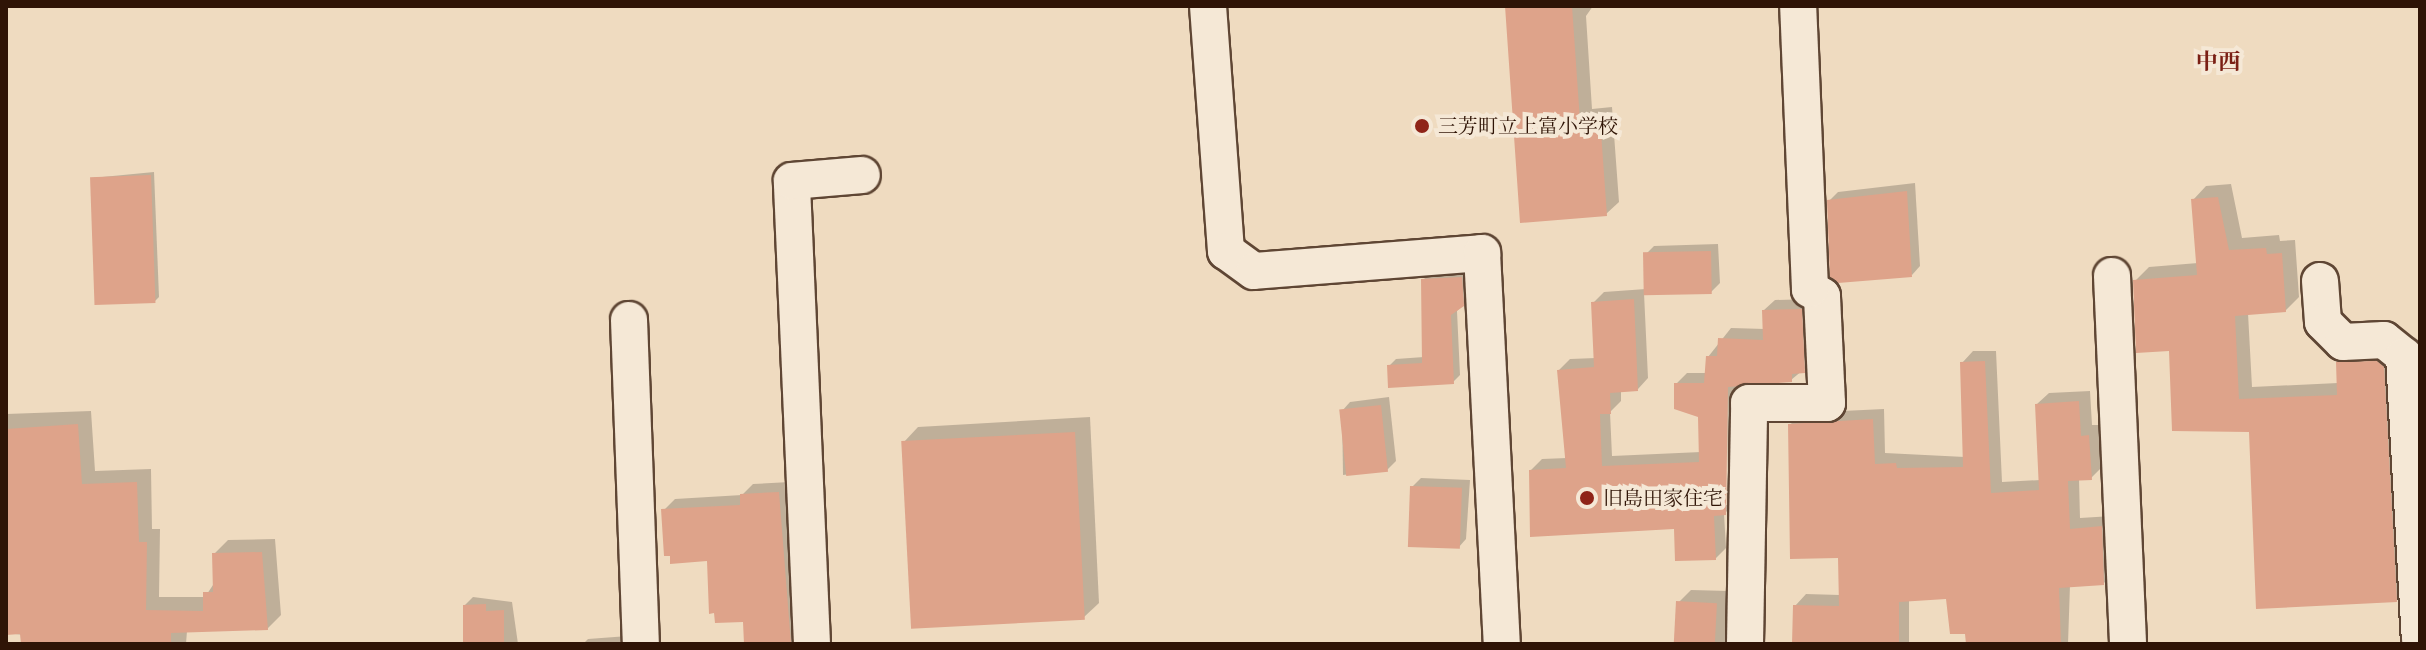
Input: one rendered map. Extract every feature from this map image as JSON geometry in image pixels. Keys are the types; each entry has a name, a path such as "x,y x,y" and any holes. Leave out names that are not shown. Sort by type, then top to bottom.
{"street":[{"path":"1208,6 1226,251 1254,271 1482,253 1502,644"},
{"path":"1745,644 1749,403 1827,403 1822,296 1810,289 1798,6"},
{"path":"812,644 792,181 862,175"},
{"path":"2112,276 2128,644"},
{"path":"2320,281 2323,322 2343,342 2384,340 2404,356 2420,638"},
{"path":"629,320 641,644"}],"building":[{"path":"1505,6 1572,6 1580,121 1600,118 1607,216 1520,223"},
{"path":"151,175 155,303 95,305 90,177"},
{"path":"1907,191 1912,277 1838,283 1830,277 1827,200"},
{"path":"2218,197 2229,250 2266,248 2267,254 2282,253 2286,312 2235,316 2239,399 2337,395 2336,362 2377,361 2384,367 2397,602 2256,609 2249,432 2172,431 2169,351 2136,353 2133,280 2197,275 2191,199"},
{"path":"1711,251 1712,294 1644,295 1643,252"},
{"path":"1462,277 1464,306 1451,315 1454,384 1388,388 1387,365 1422,363 1421,279"},
{"path":"1634,299 1638,391 1610,393 1611,414 1600,414 1602,466 1699,462 1698,417 1674,409 1674,383 1704,383 1706,356 1717,356 1718,338 1763,340 1762,310 1802,309 1805,373 1792,374 1792,382 1728,387 1726,515 1714,516 1716,560 1675,561 1674,529 1530,537 1529,470 1566,468 1557,370 1594,367 1591,302"},
{"path":"1985,361 1991,493 2039,490 2035,404 2079,401 2081,436 2089,435 2092,480 2068,481 2070,529 2102,526 2104,585 2059,588 2061,644 1966,644 1965,634 1950,634 1946,599 1899,602 1899,644 1792,644 1793,605 1839,606 1838,558 1790,559 1788,424 1873,419 1875,464 1896,463 1897,468 1963,467 1960,362"},
{"path":"1381,405 1388,472 1346,476 1339,409"},
{"path":"78,424 82,484 137,482 139,542 147,542 146,610 203,611 203,592 213,592 212,553 262,552 268,630 171,633 171,644 21,644 20,634 6,635 6,429"},
{"path":"1075,432 1085,620 911,629 901,441"},
{"path":"1410,486 1462,488 1460,549 1408,547"},
{"path":"779,492 791,644 744,644 743,622 715,623 714,613 709,614 707,561 670,564 670,556 664,556 661,509 740,505 740,494"},
{"path":"1676,601 1717,603 1715,644 1674,644"},
{"path":"486,604 486,611 504,610 504,644 463,644 463,605"}],"place":[{"name":"三芳町立上富小学校","path":"1422,126"},
{"name":"旧島田家住宅","path":"1587,498"}],"district":[{"name":"中西","path":"2218,62"}]}
